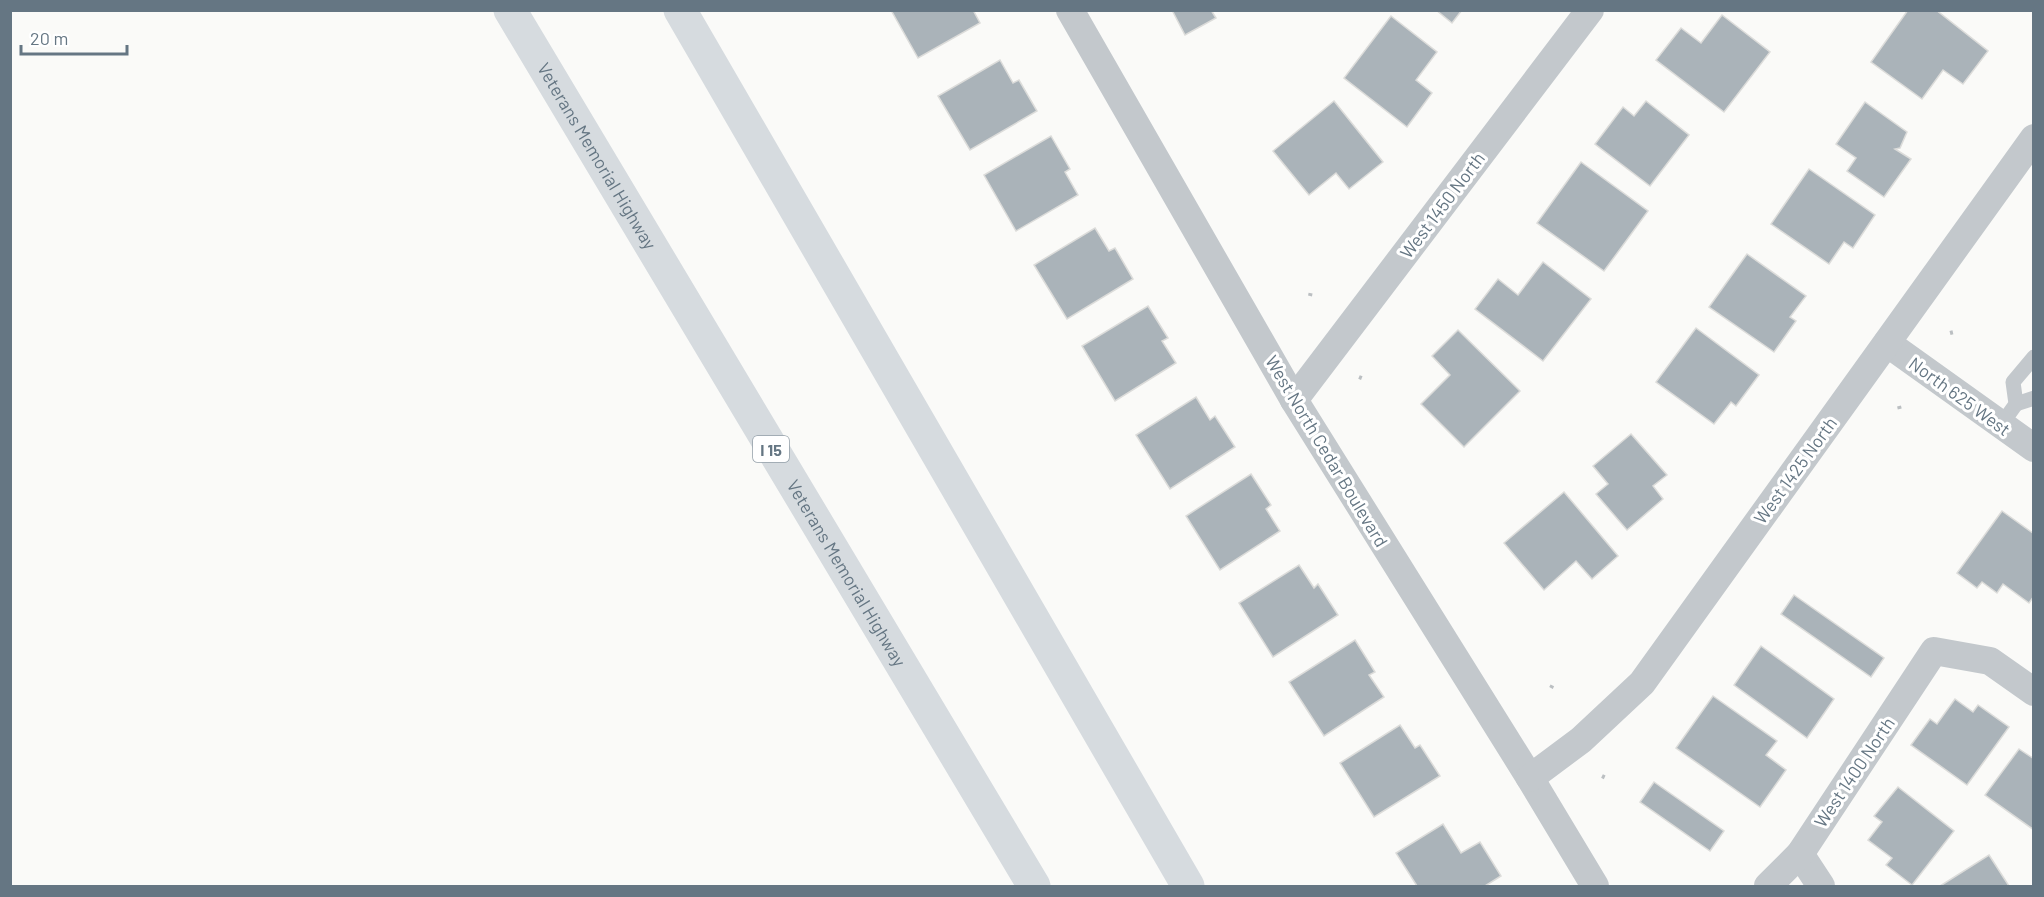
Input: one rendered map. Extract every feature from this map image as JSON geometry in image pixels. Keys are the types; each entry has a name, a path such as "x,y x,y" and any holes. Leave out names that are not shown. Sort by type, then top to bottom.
{"highway":[{"name":"Veterans Memorial Highway","path":"510,10 1034,886"},
{"path":"680,10 1188,886"}],"street":[{"name":"West North Cedar Boulevard","path":"1070,10 1294,400 1530,778 1586,883"},
{"name":"West 1450 North","path":"1294,400 1590,10"},
{"name":"West 1425 North","path":"1530,778 1581,740 1642,683 2034,138"},
{"name":"North 625 West","path":"1887,343 2009,414 2034,448"},
{"name":"West 1400 North","path":"1768,886 1800,854 1934,651 1990,661 2034,692"},
{"path":"1800,854 1821,886"}],"lane":[{"path":"2009,414 2013,382 2034,357"},
{"path":"2009,414 2034,398"}],"path":[{"path":"1310,296 1311,291"}],"building":[{"path":"891,10 973,10 980,23 918,58"},
{"path":"1172,10 1211,10 1216,18 1185,35"},
{"path":"1436,10 1462,10 1452,23"},
{"path":"1908,10 1936,10 1988,51 1963,84 1943,70 1922,99 1871,62"},
{"path":"1722,15 1770,52 1724,112 1656,60 1681,28 1701,43"},
{"path":"1391,16 1437,52 1416,80 1432,93 1407,127 1344,78"},
{"path":"1000,60 1013,83 1019,80 1037,111 970,150 938,96"},
{"path":"1334,101 1383,162 1349,189 1336,173 1309,195 1273,151"},
{"path":"1646,101 1689,135 1650,186 1595,144 1623,107 1634,116"},
{"path":"1865,102 1907,132 1900,148 1895,149 1911,159 1884,197 1847,171 1856,158 1836,144"},
{"path":"1051,136 1070,169 1065,172 1078,195 1016,231 984,175"},
{"path":"1581,162 1648,211 1604,271 1537,223"},
{"path":"1809,169 1875,215 1853,248 1844,242 1829,264 1771,224"},
{"path":"1095,228 1109,251 1115,248 1133,279 1067,319 1034,265"},
{"path":"1747,254 1806,296 1790,317 1796,321 1774,352 1709,307"},
{"path":"1543,262 1591,299 1543,361 1475,309 1498,279 1518,295"},
{"path":"1148,306 1168,338 1162,341 1176,363 1115,401 1082,346"},
{"path":"1696,328 1759,375 1736,406 1731,402 1714,424 1656,382"},
{"path":"1458,330 1520,391 1464,447 1421,404 1450,375 1432,356"},
{"path":"1196,397 1210,420 1215,416 1235,447 1170,489 1136,435"},
{"path":"1631,434 1667,475 1653,486 1663,499 1627,530 1596,494 1608,484 1593,466"},
{"path":"1251,474 1271,505 1266,509 1280,531 1220,570 1186,516"},
{"path":"1564,492 1618,556 1592,579 1576,561 1544,590 1504,543"},
{"path":"2002,511 2034,534 2034,596 2029,603 2003,584 1997,593 1982,582 1977,588 1957,573"},
{"path":"1299,565 1314,588 1318,584 1338,615 1273,657 1239,603"},
{"path":"1794,595 1884,658 1871,677 1781,614"},
{"path":"1355,640 1375,672 1369,675 1384,697 1324,736 1289,682"},
{"path":"1761,646 1834,699 1807,738 1734,685"},
{"path":"1713,696 1777,741 1766,755 1786,770 1760,807 1676,748"},
{"path":"1955,699 1973,712 1978,705 2009,727 1967,785 1911,745 1930,719 1937,724"},
{"path":"1400,725 1415,748 1420,745 1440,776 1374,817 1340,763"},
{"path":"2019,749 2034,759 2034,830 1985,795"},
{"path":"1654,782 1724,831 1710,851 1640,802"},
{"path":"1898,787 1954,831 1912,885 1886,865 1892,858 1868,840 1882,822 1874,816"},
{"path":"1443,824 1461,853 1480,842 1501,876 1485,886 1417,886 1396,853"},
{"path":"1989,855 2009,886 1940,886"}]}
